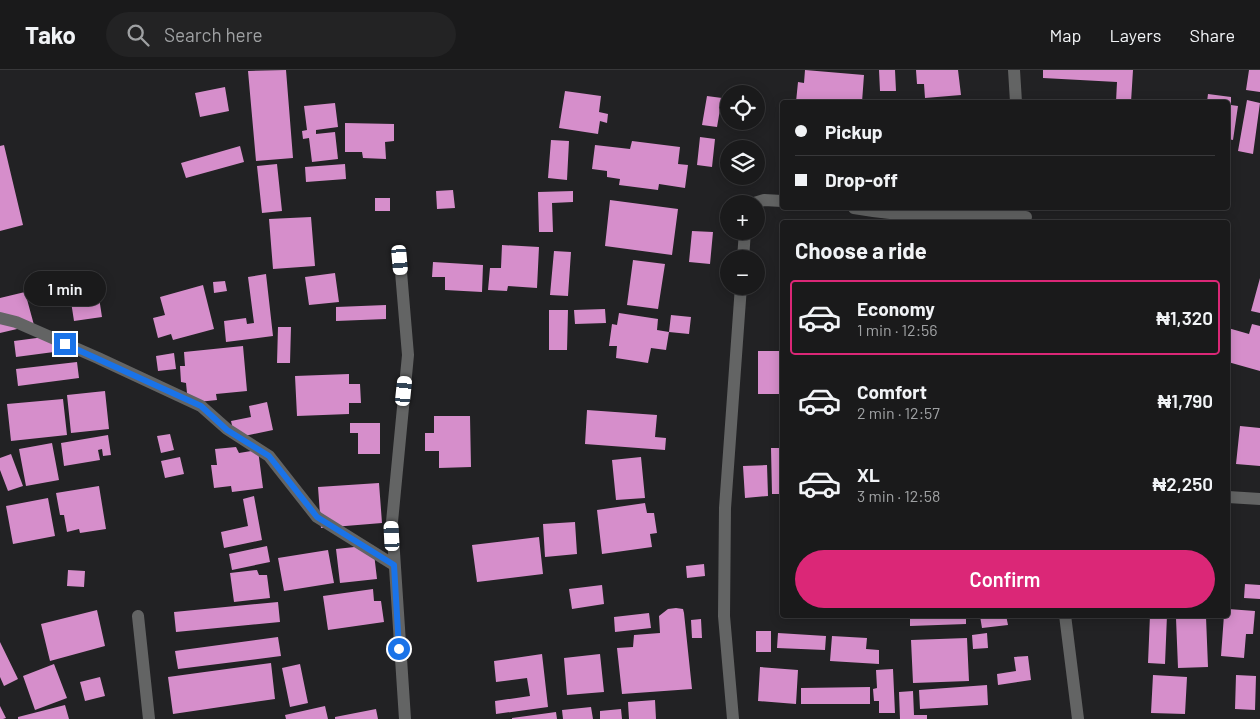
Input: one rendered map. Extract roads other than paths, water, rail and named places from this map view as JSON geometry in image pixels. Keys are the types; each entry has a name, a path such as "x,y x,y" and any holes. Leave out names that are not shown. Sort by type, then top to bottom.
{"street":[{"path":"1014,70 1016,100"},
{"path":"765,200 780,201"},
{"path":"866,210 933,217 1025,216"},
{"path":"400,260 408,355 392,522 405,719"},
{"path":"733,719 724,616 725,508 740,295"},
{"path":"0,318 16,322 201,406 227,430 269,456 317,517 394,565"},
{"path":"1230,497 1260,499"},
{"path":"138,616 149,719"},
{"path":"1065,618 1078,719"}]}
